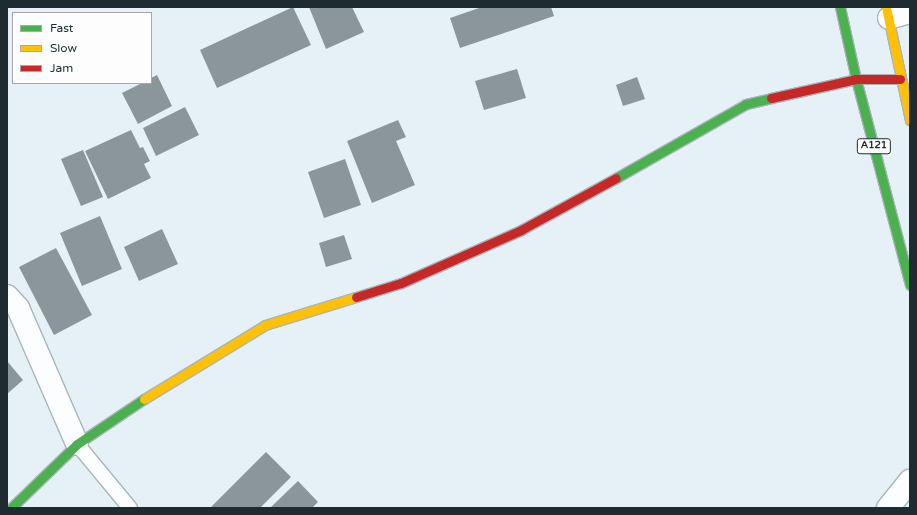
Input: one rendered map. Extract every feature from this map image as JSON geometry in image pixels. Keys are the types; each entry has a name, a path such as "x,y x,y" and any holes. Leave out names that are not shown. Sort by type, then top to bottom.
{"street":[{"name":"A121","path":"840,7 856,79 910,285"},
{"path":"910,12 888,13 900,79 910,120"},
{"path":"11,508 77,444 154,392 265,325 401,283 521,230 682,142 746,104 856,79 900,79"},
{"path":"7,296 18,308 77,444"},
{"path":"888,508 910,481"}],"lane":[{"path":"77,444 130,508"}],"building":[{"path":"293,7 311,45 217,88 200,50"},
{"path":"309,7 352,7 364,32 326,49"},
{"path":"482,7 551,7 554,16 460,48 450,18"},
{"path":"517,69 526,98 484,110 475,81"},
{"path":"157,75 172,106 138,124 122,93 140,84 152,84 152,78"},
{"path":"637,77 645,99 623,106 616,85"},
{"path":"185,107 199,135 156,156 143,128"},
{"path":"398,120 406,137 396,141 415,185 372,203 347,141"},
{"path":"131,130 140,148 143,147 150,161 144,164 151,178 108,199 85,151"},
{"path":"83,150 103,197 81,206 61,159"},
{"path":"345,159 361,205 324,218 308,172"},
{"path":"100,216 122,269 82,286 60,233"},
{"path":"162,229 178,264 139,281 124,247"},
{"path":"344,235 352,259 326,267 319,243"},
{"path":"56,248 92,315 54,335 19,267"},
{"path":"7,361 23,380 7,394"},
{"path":"266,452 291,477 260,508 210,508"},
{"path":"298,481 318,502 312,508 270,508"}],"traffic: fast":[{"path":"840,7 856,79 910,285"},
{"path":"616,178 746,104 771,98"},
{"path":"11,508 77,444 144,399"}],"traffic: slow":[{"path":"886,7 910,120"},
{"path":"144,399 265,325 356,297"}],"traffic: jam":[{"path":"771,98 856,79 900,79"},
{"path":"356,297 401,283 521,230 616,178"}]}
